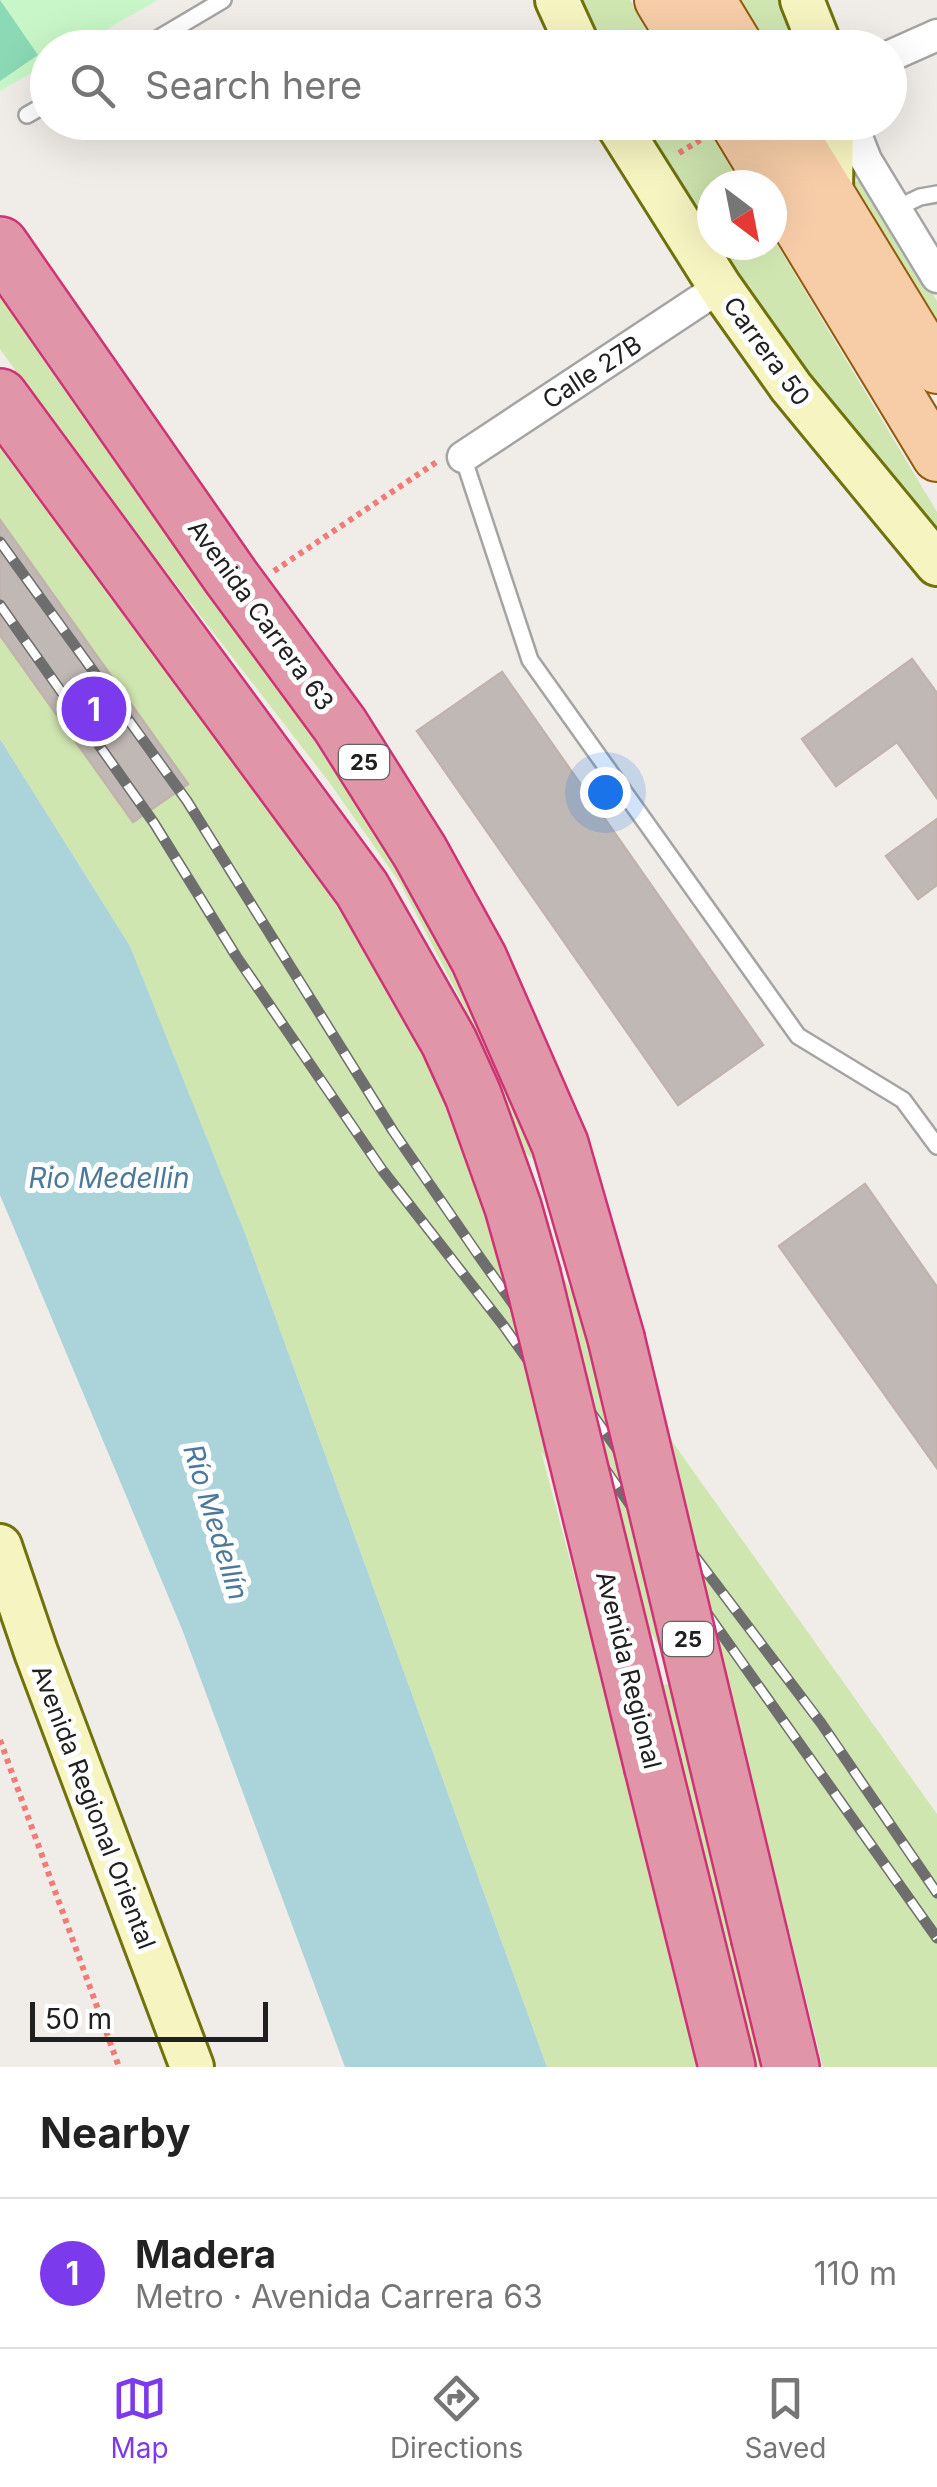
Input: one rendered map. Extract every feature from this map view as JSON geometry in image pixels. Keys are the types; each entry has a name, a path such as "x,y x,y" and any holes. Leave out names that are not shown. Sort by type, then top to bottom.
{"highway":[{"name":"Avenida Carrera 63","path":"0,245 340,725 420,852 479,959 560,1144 616,1338 791,2067"},
{"name":"Avenida Regional","path":"0,397 329,840 372,904 449,1042 473,1095 532,1274 727,2067"}],"main road":[{"path":"557,0 571,30"},
{"path":"660,0 678,30"},
{"path":"711,0 729,30"},
{"path":"802,0 813,30"},
{"name":"Carrera 50","path":"627,140 720,287 791,388 937,564"},
{"path":"745,140 763,170"},
{"path":"797,140 937,368"},
{"path":"831,195 832,140"},
{"path":"787,210 937,457"},
{"name":"Avenida Regional Oriental","path":"0,1546 192,2067"}],"street":[{"path":"907,48 937,35"},
{"path":"858,140 937,277"},
{"name":"Calle 27B","path":"463,456 720,287"}],"lane":[{"path":"172,30 222,0"},
{"path":"26,115 30,113"},
{"path":"896,209 937,194"},
{"path":"463,456 530,660 798,1036 903,1100 937,1146"}],"path":[{"path":"268,575 441,459 463,456"},
{"path":"0,1740 119,2067"}],"green space":[{"path":"0,0 158,0 106,30 30,30 30,74 0,91"},
{"path":"0,0 30,43 30,60 0,81"},
{"path":"577,0 630,0 649,30 592,30"},
{"path":"738,0 785,0 798,30 756,30"},
{"path":"651,140 714,140 732,170 697,170 697,213"},
{"path":"862,179 937,301 937,320 852,184"},
{"path":"726,260 786,260 937,512 937,535 795,369"},
{"path":"0,281 393,830 544,1168 523,1151 465,1008 400,883 329,782 83,464 0,349"},
{"path":"0,439 348,910 445,1100 674,1444 937,1814 937,2067 823,2067 759,1811 541,1451 705,2067 547,2067 246,1236 130,946 0,739 0,635 133,822 187,784 0,520"},
{"path":"678,1682 769,2067 750,2067 659,1686"}],"water":[{"name":"Rio Medellin","path":"0,739 130,946 246,1236 547,2067 345,2067 182,1629 0,1195"}],"building":[{"path":"0,520 188,784 133,822 0,635"},
{"path":"912,659 937,693 937,798 897,742 836,786 802,739"},
{"path":"502,672 763,1045 678,1105 417,731"},
{"path":"937,819 937,885 918,899 886,856"},
{"path":"865,1184 937,1287 937,1468 779,1246"}],"railway":[{"path":"0,542 187,801 393,1131 481,1259 678,1534 821,1723 937,1893"},
{"path":"0,605 154,823 236,956 383,1171 503,1325 937,1938"}],"place":[{"name":"Madera","path":"94,709"}],"water label":[{"name":"Río Medellín","path":"216,1522"}]}
